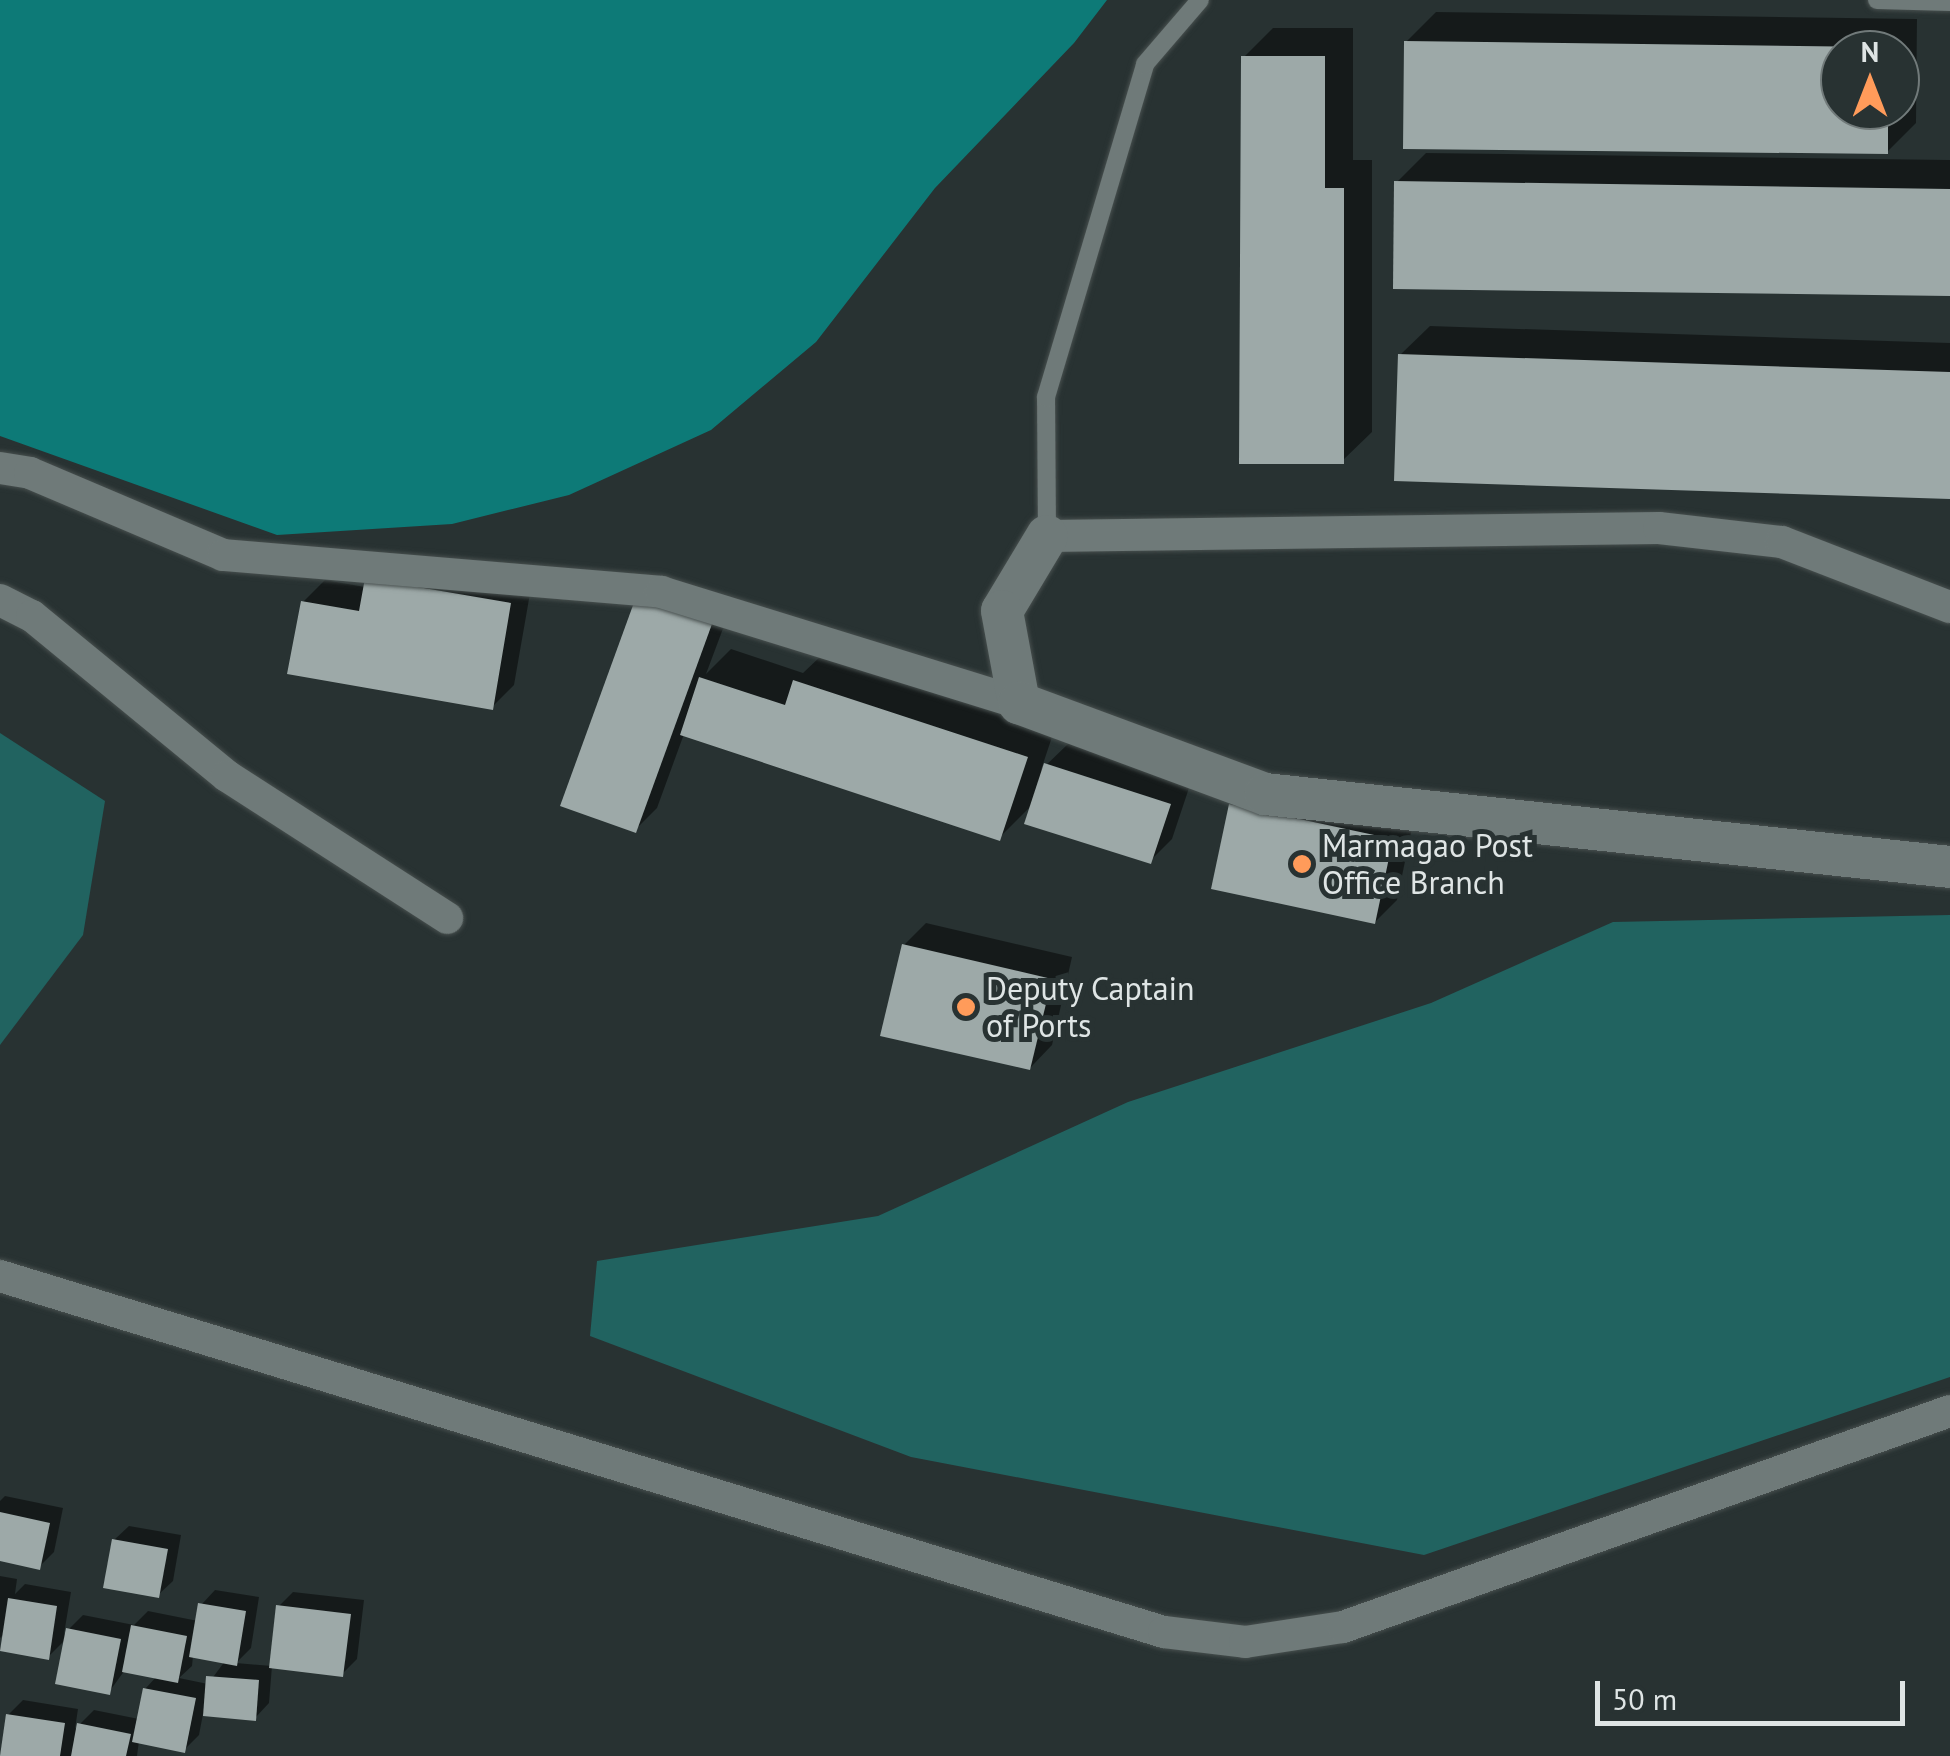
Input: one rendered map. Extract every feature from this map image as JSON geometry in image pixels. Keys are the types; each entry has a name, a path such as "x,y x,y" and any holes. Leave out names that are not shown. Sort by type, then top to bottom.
{"street":[{"path":"0,468 30,473 223,555 661,592 1019,703 1265,794 1950,868"},
{"path":"1019,703 1002,611 1047,536 1659,528 1782,542 1950,608"},
{"path":"0,600 32,616 227,776 447,918"},
{"path":"0,1276 1164,1632 1245,1642 1343,1627 1950,1411"}],"lane":[{"path":"1047,536 1046,397 1146,64 1200,0"},
{"path":"1877,0 1950,2"}],"shaded area":[{"path":"0,0 1107,0 1074,43 935,188 816,342 711,430 569,495 452,524 277,535 0,436"},
{"path":"0,733 105,801 83,935 0,1045"},
{"path":"1950,915 1950,1377 1424,1555 911,1457 590,1336 597,1261 878,1216 1128,1102 1431,1003 1613,922"}],"building":[{"path":"1404,41 1820,46 1820,130 1888,130 1888,154 1403,149"},
{"path":"1241,56 1325,56 1325,188 1344,188 1344,464 1239,464"},
{"path":"1394,181 1950,189 1950,296 1393,289"},
{"path":"1398,354 1950,372 1950,499 1394,481"},
{"path":"365,578 511,603 493,710 287,674 301,601 359,611"},
{"path":"636,597 712,624 636,833 560,806"},
{"path":"699,677 785,705 793,680 1028,757 1000,841 680,735"},
{"path":"1044,763 1171,804 1151,864 1024,824"},
{"name":"Marmagao Post Office Branch","path":"1229,804 1393,839 1375,924 1211,889"},
{"name":"Deputy Captain of Ports","path":"902,944 1052,979 1030,1070 880,1036"},
{"path":"0,1512 50,1523 40,1570 0,1561"},
{"path":"112,1539 168,1549 159,1598 103,1588"},
{"path":"8,1598 57,1606 49,1660 0,1651"},
{"path":"198,1603 246,1611 237,1666 189,1657"},
{"path":"276,1605 351,1614 343,1677 269,1668"},
{"path":"131,1625 187,1636 178,1683 122,1672"},
{"path":"66,1628 121,1639 110,1695 55,1684"},
{"path":"206,1676 259,1680 256,1721 203,1716"},
{"path":"143,1688 196,1698 185,1753 132,1742"},
{"path":"6,1714 65,1723 60,1756 0,1756"},
{"path":"77,1723 131,1734 126,1756 71,1756"}],"place":[{"name":"Marmagao Post Office Branch","path":"1302,864"},
{"name":"Deputy Captain of Ports","path":"966,1007"}]}
